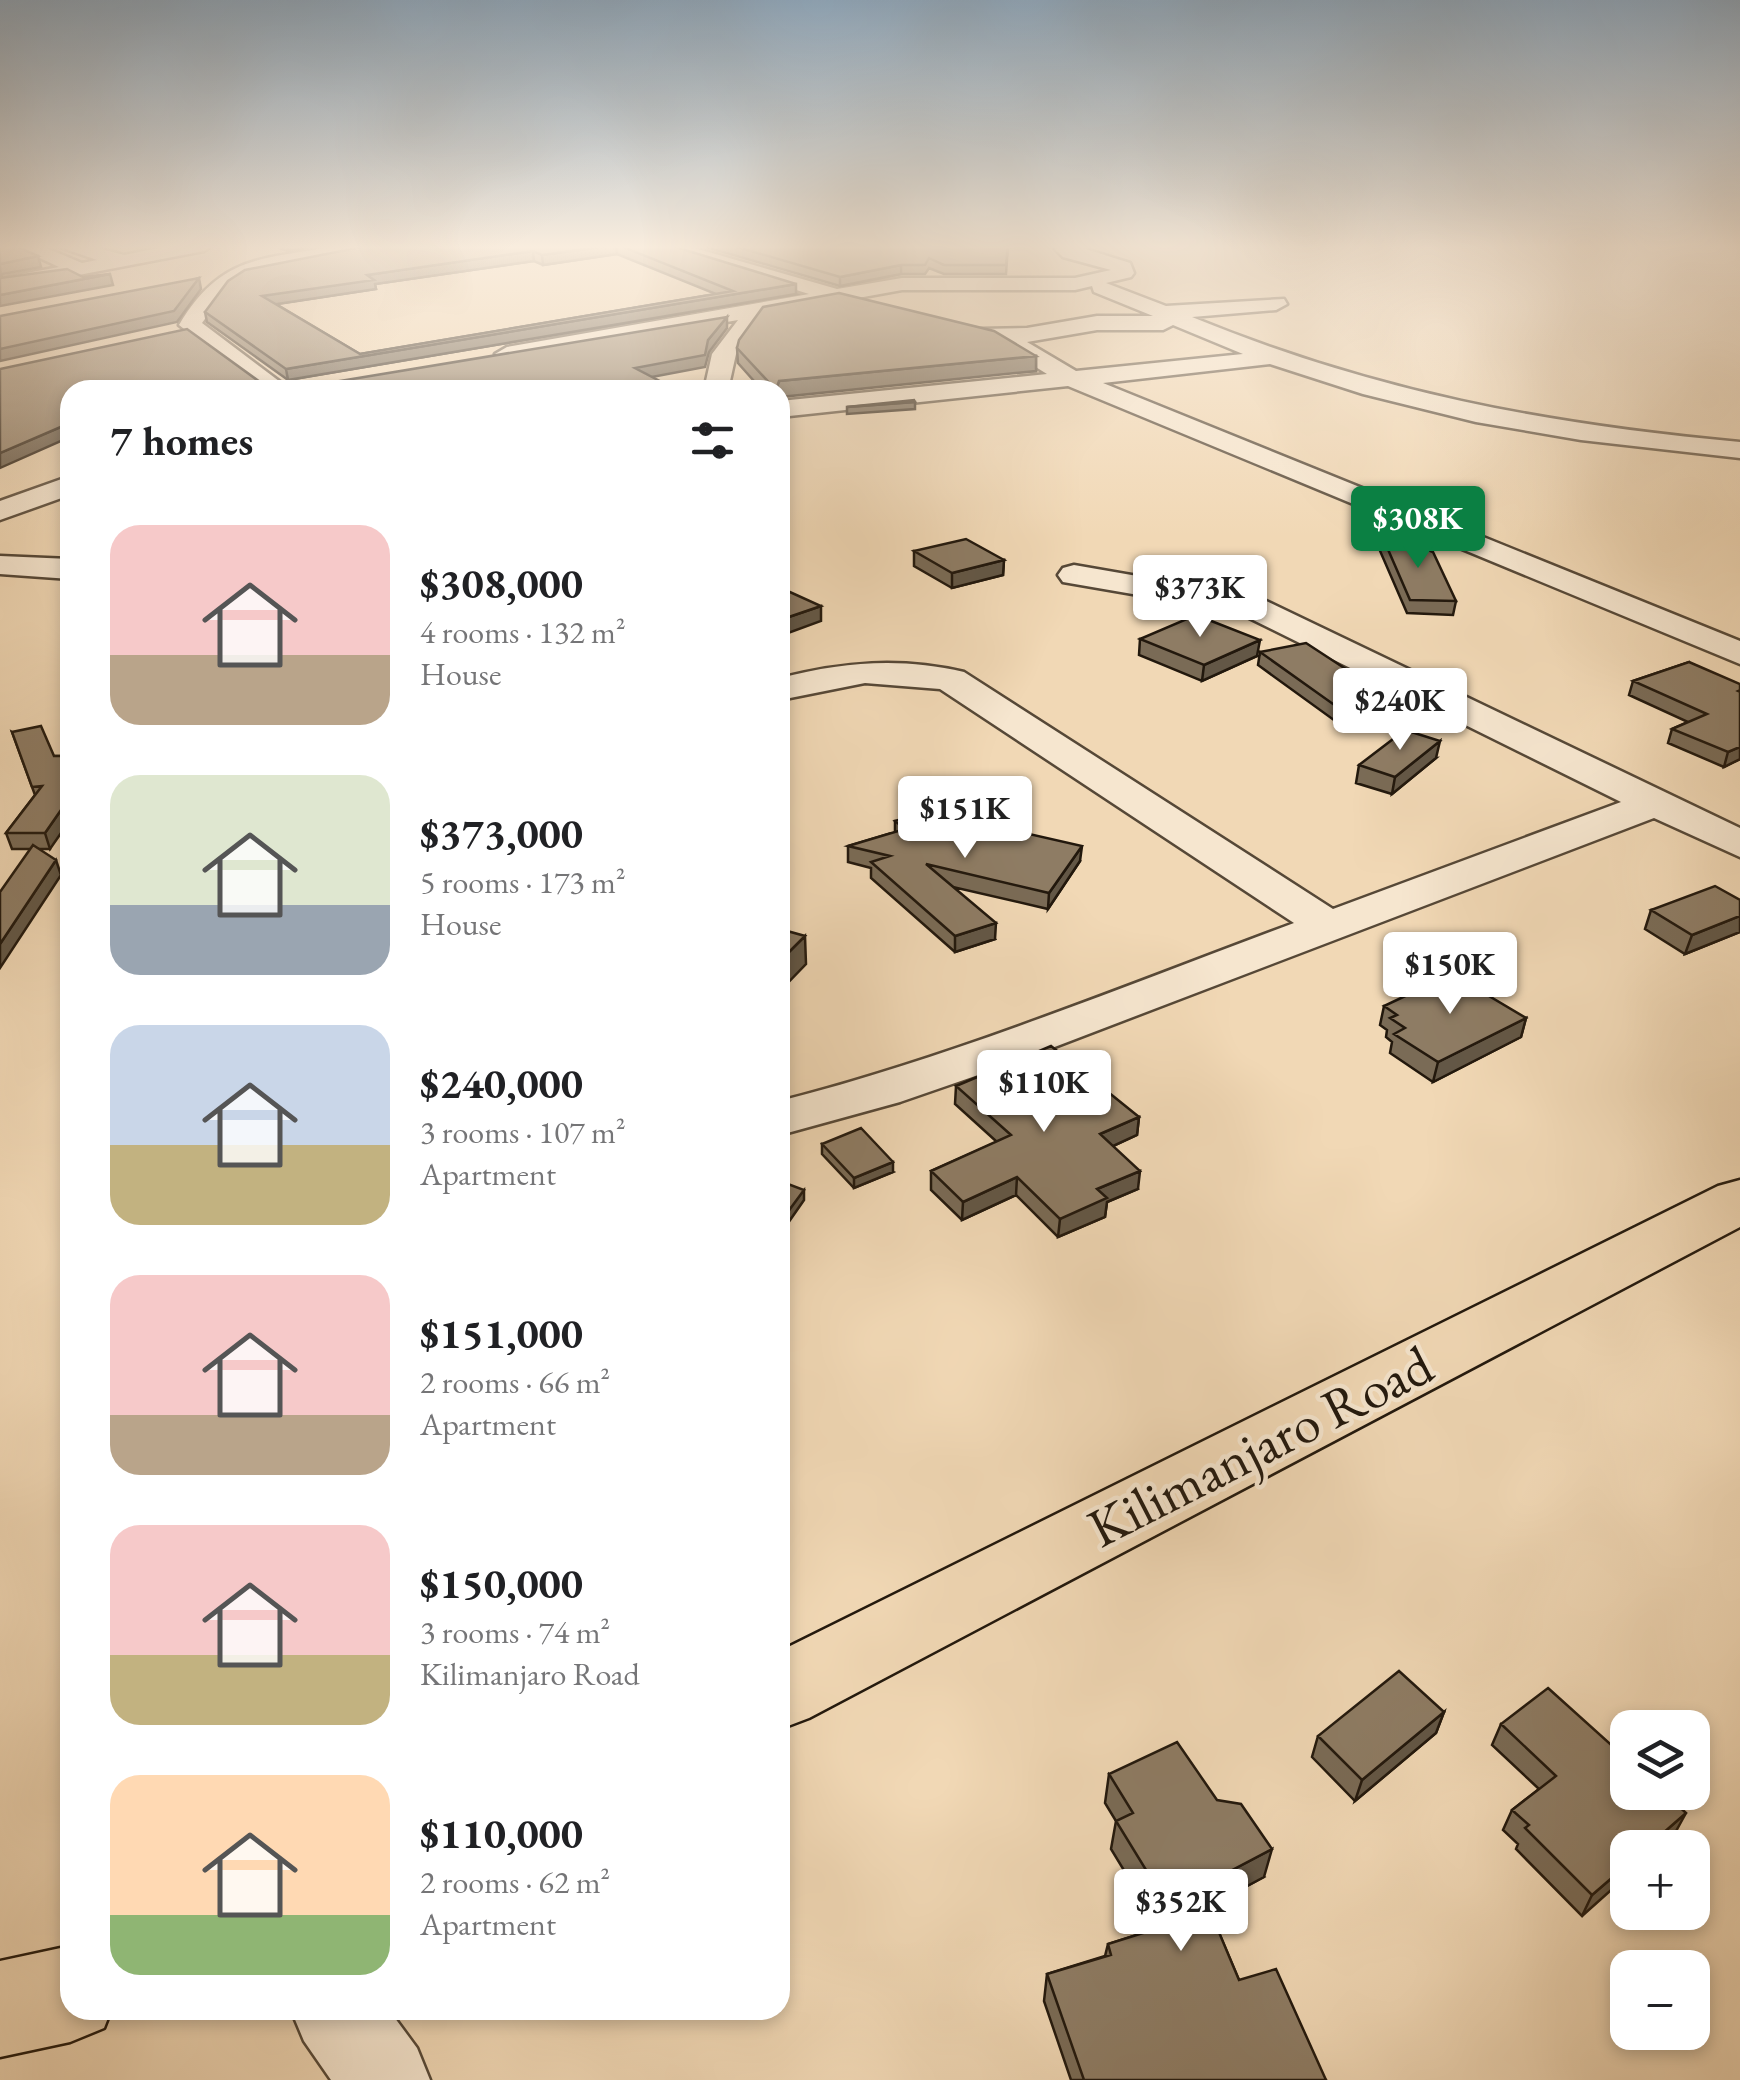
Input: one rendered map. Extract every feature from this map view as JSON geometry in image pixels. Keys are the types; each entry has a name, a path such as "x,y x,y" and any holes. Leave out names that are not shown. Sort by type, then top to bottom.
{"main road":[{"name":"Kilimanjaro Road","path":"790,1687 1740,1201"},
{"path":"0,2009 60,1996"}],"street":[{"path":"201,342 263,380"},
{"path":"483,358 579,342"},
{"path":"718,380 724,354 733,342"},
{"path":"1012,342 1074,380 1740,653"},
{"path":"1233,342 1378,391 1522,422 1655,443 1740,450"},
{"path":"790,408 1273,358"},
{"path":"0,511 60,490"},
{"path":"0,565 60,568"},
{"path":"1074,576 1246,604 1740,844"},
{"path":"790,685 851,670 902,670 951,680 1329,926"},
{"path":"790,1115 882,1091 992,1053 1658,802"},
{"path":"342,2020 385,2080"}],"building":[{"path":"0,342 32,342 0,349"},
{"path":"126,342 205,342 257,380 60,380 60,427 0,453 0,369"},
{"path":"248,342 340,342 360,354 448,342 286,369"},
{"path":"575,342 708,342 705,355 635,368 658,380 346,380"},
{"path":"738,342 1013,342 1036,356 767,380 737,348"},
{"path":"914,400 915,402 847,407"},
{"path":"1380,531 1433,552 1456,601 1410,600"},
{"path":"966,539 1004,560 952,573 914,551"},
{"path":"790,592 821,606 790,617"},
{"path":"1196,615 1260,640 1204,665 1140,639"},
{"path":"1306,643 1387,696 1340,709 1260,652"},
{"path":"1689,662 1740,684 1740,747 1728,752 1672,729 1707,714 1633,681"},
{"path":"41,726 54,756 60,756 60,811 45,833 6,833 42,786 32,787 12,732"},
{"path":"1405,730 1440,741 1395,777 1359,765"},
{"path":"961,801 994,826 1082,846 1049,893 926,864 996,923 955,936 871,862 890,856 848,846 905,829 895,821"},
{"path":"33,845 56,860 0,944 0,892"},
{"path":"1715,886 1740,900 1740,916 1692,935 1651,910"},
{"path":"790,932 805,936 790,951"},
{"path":"1452,974 1526,1018 1438,1062 1394,1034 1405,1028 1390,1018 1397,1015 1384,1006"},
{"path":"1051,1046 1139,1117 1100,1134 1140,1171 1097,1189 1107,1198 1060,1219 1017,1177 963,1202 931,1171 1011,1135 956,1086"},
{"path":"861,1128 893,1162 854,1178 822,1144"},
{"path":"790,1185 804,1190 790,1209"},
{"path":"1399,1671 1444,1712 1362,1780 1318,1736"},
{"path":"1548,1688 1610,1744 1610,1810 1686,1813 1667,1830 1610,1830 1610,1880 1592,1895 1512,1810 1556,1776 1501,1724"},
{"path":"1177,1742 1217,1800 1241,1804 1272,1849 1200,1887 1239,1980 1276,1969 1326,2080 1084,2080 1047,1974 1111,1955 1108,1944 1178,1922 1116,1821 1133,1813 1109,1774"}]}
